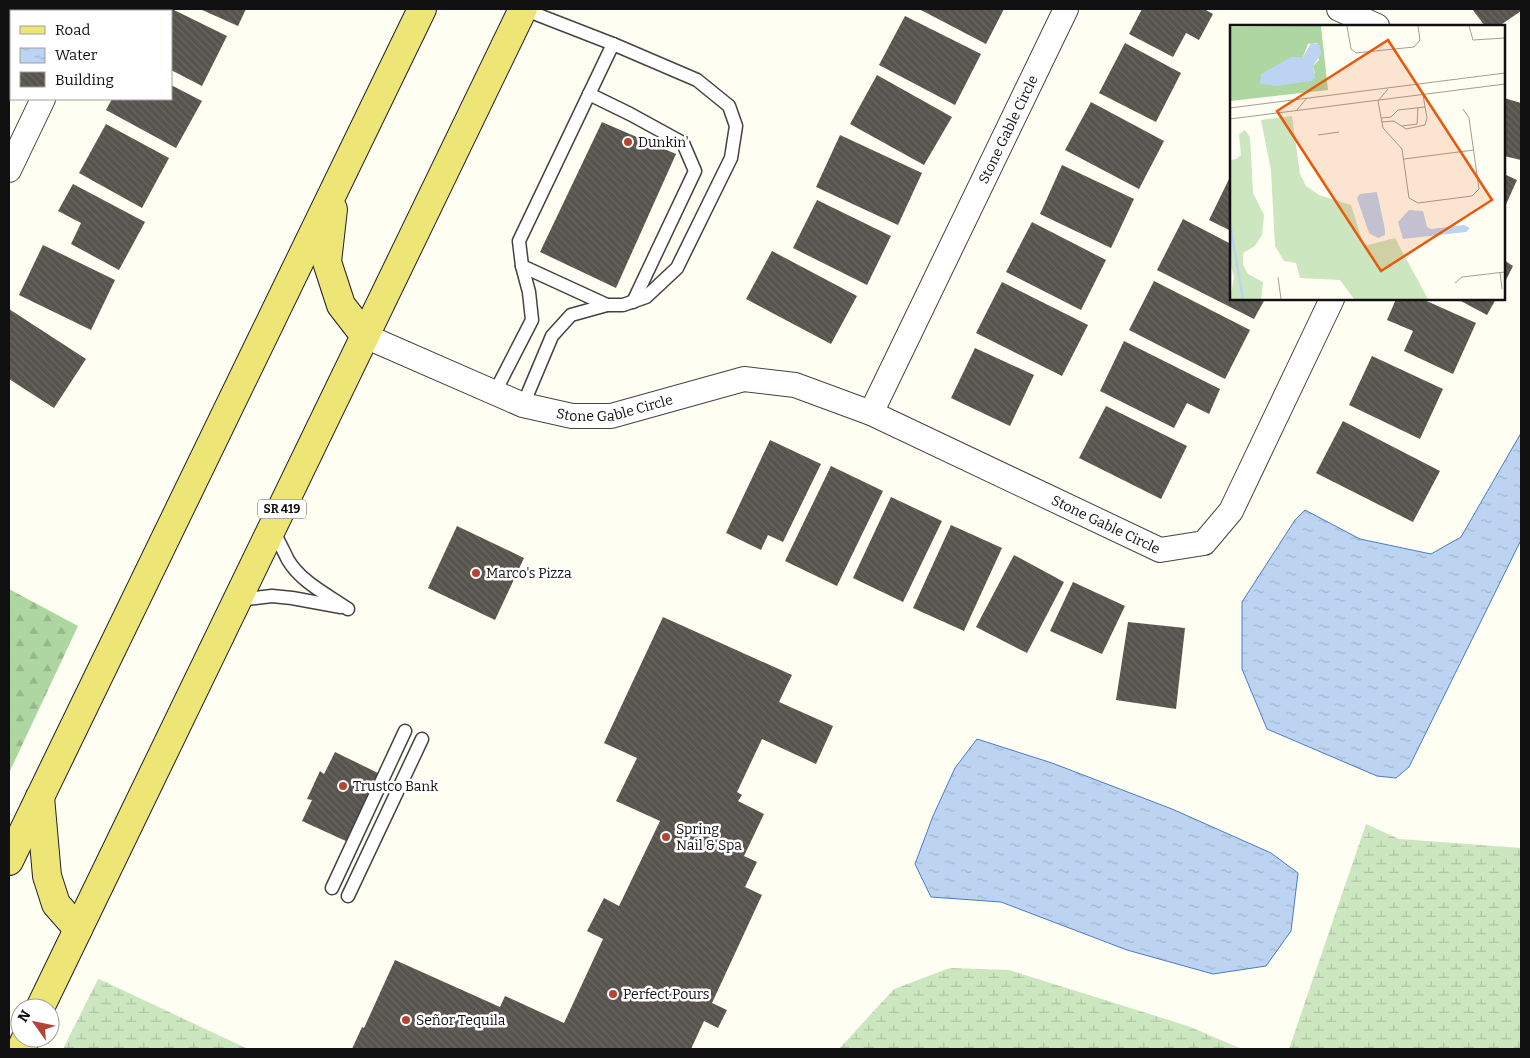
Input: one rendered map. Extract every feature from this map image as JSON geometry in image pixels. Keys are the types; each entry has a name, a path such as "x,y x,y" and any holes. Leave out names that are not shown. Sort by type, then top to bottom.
{"main road":[{"path":"9,861 422,9"},
{"name":"SR 419","path":"45,998 523,9"},
{"path":"336,188 327,262 341,306 365,336"},
{"path":"40,797 47,876 56,904 78,929"}],"street":[{"name":"Stone Gable Circle","path":"871,412 1066,9"},
{"path":"1339,9 1375,25"},
{"path":"9,170 43,100"},
{"name":"Stone Gable Circle","path":"365,336 524,405 572,416 611,416 744,379 795,386 871,412 1160,550 1204,543 1232,511 1332,300"}],"lane":[{"path":"523,9 698,80 729,106 736,126 732,158 677,268 646,297 623,305 607,305 572,315 552,336 524,405"},
{"path":"496,392 532,320 529,292 522,266 519,241 613,44"},
{"path":"589,94 683,143 695,171 632,302"},
{"path":"522,266 607,305"},
{"path":"238,600 272,596 348,609 314,586 297,571 288,560 272,529"},
{"path":"332,888 405,731"},
{"path":"348,896 422,739"}],"green space":[{"path":"9,589 78,626 9,773"},
{"path":"1366,824 1399,839 1521,848 1521,1049 1289,1049"},
{"path":"950,968 1009,970 1188,1026 1242,1049 839,1049 894,989"},
{"path":"99,979 248,1049 63,1049"}],"water":[{"path":"1521,433 1521,540 1409,767 1396,778 1377,776 1267,729 1242,669 1242,602 1295,520 1305,510 1360,539 1431,554 1461,537"},
{"path":"977,739 1052,763 1172,809 1271,853 1298,873 1291,931 1266,966 1213,974 1127,950 1001,902 931,897 915,864 933,816 955,768"}],"building":[{"path":"9,9 16,9 18,10 10,10 9,32"},
{"path":"172,9 227,36 202,86 172,71 172,10 164,10"},
{"path":"200,9 246,9 238,26"},
{"path":"919,9 1004,9 986,44"},
{"path":"1142,9 1204,9 1213,14 1199,40 1186,33 1173,57 1129,34"},
{"path":"1472,9 1521,9 1521,11 1500,25 1484,25"},
{"path":"905,16 981,54 955,105 879,65"},
{"path":"1125,43 1181,73 1156,122 1099,93"},
{"path":"877,75 952,117 924,165 850,124"},
{"path":"172,86 202,101 176,148 106,110 111,100 172,100"},
{"path":"1505,98 1521,103 1521,160 1505,156"},
{"path":"1091,102 1164,141 1139,189 1065,150"},
{"path":"602,122 676,154 616,288 540,252"},
{"path":"106,124 169,158 142,208 79,173"},
{"path":"840,135 922,173 898,225 816,187"},
{"path":"1062,165 1134,199 1111,248 1040,214"},
{"path":"1505,174 1517,180 1505,207"},
{"path":"1230,177 1230,230 1209,220"},
{"path":"73,184 145,222 119,270 71,244 81,223 58,211"},
{"path":"817,200 891,236 867,285 793,248"},
{"path":"1183,219 1230,243 1230,300 1264,300 1254,319 1157,270"},
{"path":"1032,222 1106,260 1081,310 1006,272"},
{"path":"43,245 115,280 91,330 19,295"},
{"path":"772,251 857,296 831,344 746,299"},
{"path":"1505,261 1513,266 1505,282"},
{"path":"1154,281 1250,330 1225,379 1129,330"},
{"path":"1002,282 1088,325 1062,376 976,333"},
{"path":"1396,300 1424,300 1476,323 1453,374 1404,351 1413,331 1387,320"},
{"path":"1459,300 1495,300 1487,315"},
{"path":"9,309 86,359 54,408 9,379"},
{"path":"1124,341 1220,389 1209,414 1187,403 1174,428 1100,391"},
{"path":"975,348 1034,375 1010,426 951,398"},
{"path":"1372,356 1443,389 1420,439 1349,405"},
{"path":"1106,406 1187,446 1161,499 1079,458"},
{"path":"1343,421 1440,471 1413,522 1316,473"},
{"path":"770,440 821,464 783,542 768,535 761,550 726,533"},
{"path":"831,466 883,491 837,586 785,561"},
{"path":"891,497 942,521 903,602 853,578"},
{"path":"951,525 1002,548 964,631 913,608"},
{"name":"Marco's Pizza","path":"457,526 524,558 495,620 428,588"},
{"path":"1014,555 1064,582 1027,653 976,627"},
{"path":"1073,582 1125,606 1102,654 1050,631"},
{"path":"663,617 792,675 779,702 833,726 816,764 762,739 737,792 742,795 738,801 764,814 744,856 757,862 745,887 762,895 712,1003 727,1010 718,1028 704,1021 691,1049 352,1049 362,1027 364,1028 395,960 500,1007 505,996 564,1023 603,939 587,931 604,898 619,906 660,821 616,801 637,758 604,743"},
{"path":"1128,622 1185,628 1176,709 1116,700"},
{"name":"Trustco Bank","path":"335,752 380,774 348,842 302,821 312,800 307,799 320,771 324,774"}],"place":[{"name":"Dunkin'","path":"628,142"},
{"name":"Marco's Pizza","path":"476,573"},
{"name":"Trustco Bank","path":"343,786"},
{"name":"Spring Nail & Spa","path":"666,837"},
{"name":"Perfect Pours","path":"613,994"},
{"name":"Señor Tequila","path":"406,1020"}]}
